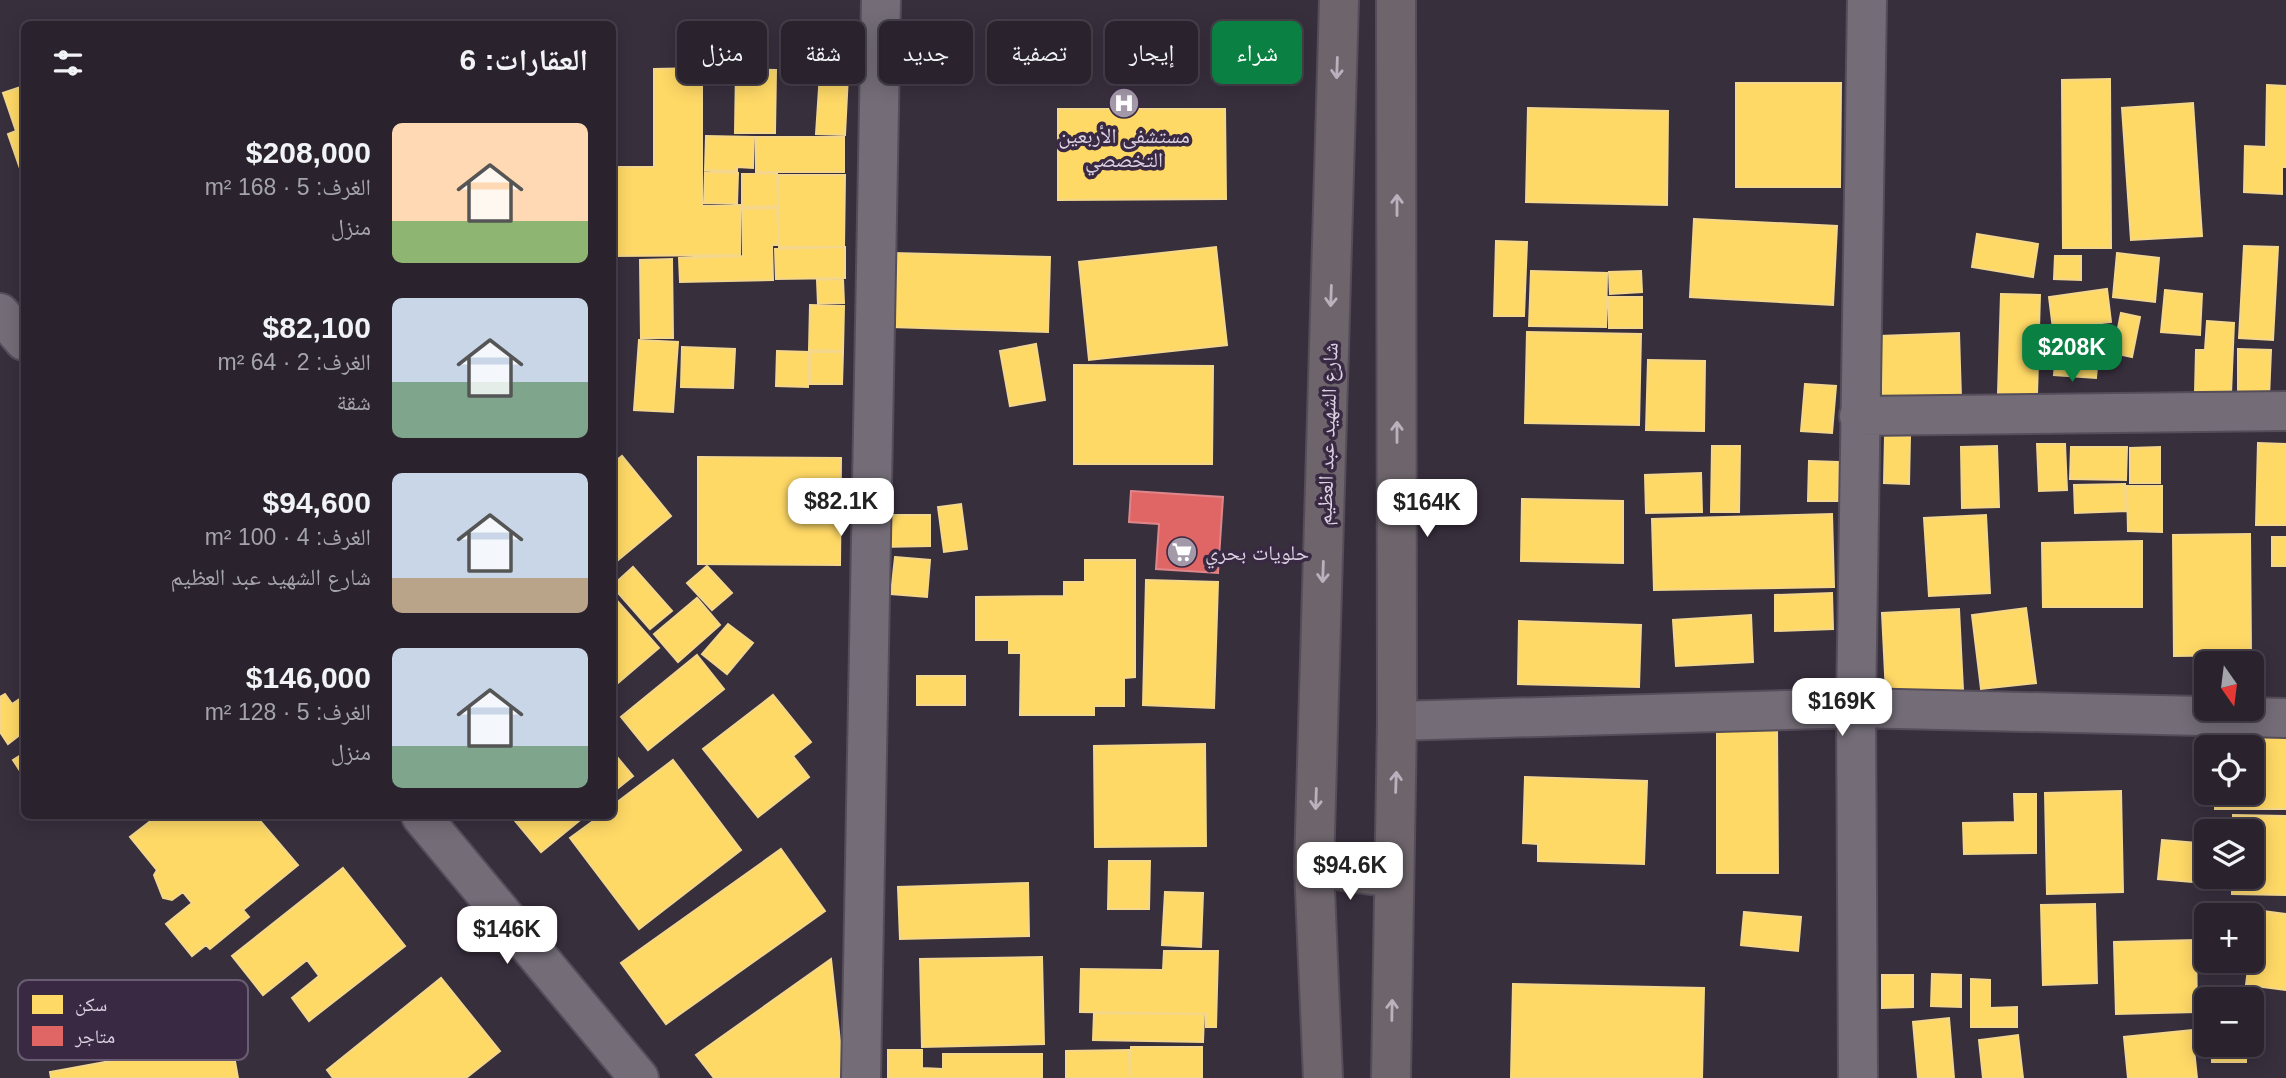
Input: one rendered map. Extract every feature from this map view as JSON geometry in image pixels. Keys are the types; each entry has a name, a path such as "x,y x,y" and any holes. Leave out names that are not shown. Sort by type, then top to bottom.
{"main road":[{"name":"شارع الشهيد عبد العظيم","path":"1324,1078 1314,867 1339,0"},
{"path":"1391,1078 1397,721 1396,0"},
{"path":"1314,867 1393,878"}],"street":[{"path":"861,1078 881,0"},
{"path":"1858,1078 1856,708 1867,0"},
{"path":"0,313 21,338"},
{"path":"1859,416 2286,411"},
{"path":"1397,721 1856,708 2286,718"},
{"path":"423,819 639,1078"}],"building: سكن":[{"path":"654,69 677,69 677,84 702,84 702,206 740,205 740,255 616,256 616,167 654,167"},
{"path":"767,70 776,70 775,133 735,133 736,84 767,84"},
{"path":"2110,79 2111,248 2063,248 2062,80"},
{"path":"1736,83 1841,83 1840,187 1736,187"},
{"path":"819,84 848,84 845,135 816,134"},
{"path":"2267,85 2286,86 2286,167 2282,167 2282,194 2244,192 2245,146 2266,147"},
{"path":"21,87 21,171 8,134 16,131 3,93"},
{"path":"2193,103 2202,236 2131,240 2122,108"},
{"path":"1528,108 1668,111 1667,205 1526,202"},
{"path":"1058,109 1225,109 1226,199 1058,200"},
{"path":"706,136 754,137 753,168 737,167 737,171 705,170"},
{"path":"756,137 844,137 844,172 756,172"},
{"path":"705,172 738,173 737,204 704,203"},
{"path":"777,173 778,206 742,207 742,174"},
{"path":"779,175 845,175 844,247 779,247"},
{"path":"777,208 779,244 772,245 773,280 680,282 679,258 743,256 742,209"},
{"path":"1694,219 1837,226 1833,305 1690,297"},
{"path":"1977,234 2038,244 2033,277 1972,267"},
{"path":"1496,241 1527,242 1524,316 1494,316"},
{"path":"2244,246 2278,247 2273,340 2239,338"},
{"path":"845,247 845,278 776,279 775,249"},
{"path":"1216,247 1227,345 1089,360 1079,262"},
{"path":"893,253 1050,257 1048,332 891,327"},
{"path":"2117,253 2159,258 2155,302 2113,297"},
{"path":"2055,256 2081,256 2081,280 2054,279"},
{"path":"672,259 673,338 641,338 640,260"},
{"path":"1531,271 1607,273 1606,327 1529,326"},
{"path":"1641,271 1642,292 1610,294 1609,272"},
{"path":"843,279 844,303 818,304 817,280"},
{"path":"2107,289 2111,322 2053,329 2049,297"},
{"path":"2165,290 2202,294 2200,335 2161,332"},
{"path":"2001,294 2040,295 2037,395 1998,394"},
{"path":"1608,297 1642,297 1642,328 1609,328"},
{"path":"810,305 844,306 843,351 809,350"},
{"path":"2121,313 2140,317 2132,357 2113,353"},
{"path":"2207,321 2234,323 2231,394 2195,393 2196,350 2205,350"},
{"path":"2058,329 2100,333 2096,378 2054,375"},
{"path":"1527,332 1641,334 1639,425 1525,423"},
{"path":"1959,333 1961,398 1883,401 1880,336"},
{"path":"639,340 678,342 673,412 634,410"},
{"path":"1036,344 1045,400 1010,406 1000,351"},
{"path":"682,347 735,349 733,388 681,387"},
{"path":"2238,349 2271,350 2269,398 2238,397"},
{"path":"777,351 809,352 808,387 776,386"},
{"path":"811,352 843,352 842,384 810,384"},
{"path":"1648,360 1705,361 1704,431 1646,430"},
{"path":"1074,365 1213,366 1212,464 1074,464"},
{"path":"1805,384 1836,386 1832,433 1801,431"},
{"path":"1885,436 1910,436 1909,484 1884,483"},
{"path":"2258,443 2286,444 2286,525 2256,525"},
{"path":"2037,444 2065,444 2067,490 2039,491"},
{"path":"1712,446 1740,446 1739,512 1711,512"},
{"path":"1997,446 1999,507 1962,508 1961,447"},
{"path":"2071,447 2127,447 2126,480 2070,479"},
{"path":"2160,447 2160,483 2130,483 2130,448"},
{"path":"622,456 671,516 616,562 616,461"},
{"path":"698,457 841,458 840,565 698,564"},
{"path":"1809,461 1838,462 1838,501 1808,501"},
{"path":"1701,473 1702,512 1646,513 1645,475"},
{"path":"2125,484 2126,511 2075,513 2074,485"},
{"path":"2127,486 2162,486 2162,532 2128,531"},
{"path":"1522,499 1623,501 1623,563 1521,561"},
{"path":"961,504 967,549 944,552 938,507"},
{"path":"1832,514 1834,587 1654,590 1652,519"},
{"path":"881,515 930,515 930,546 881,547"},
{"path":"1986,515 1990,593 1929,596 1924,518"},
{"path":"2250,534 2251,651 2194,651 2194,656 2174,656 2173,535"},
{"path":"2272,537 2286,537 2286,566 2272,566"},
{"path":"2142,541 2142,607 2043,607 2042,543"},
{"path":"895,557 930,560 927,597 891,594"},
{"path":"1085,560 1135,560 1135,677 1124,678 1124,706 1094,706 1094,715 1020,715 1021,653 1009,653 1009,640 976,640 976,597 1064,596 1064,582 1085,582"},
{"path":"707,566 732,593 712,610 687,583"},
{"path":"633,567 672,611 650,629 616,591 616,582"},
{"path":"1146,580 1218,582 1214,708 1143,705"},
{"path":"1832,593 1833,629 1775,631 1775,595"},
{"path":"697,598 720,625 678,662 654,634"},
{"path":"616,600 659,648 616,685"},
{"path":"2026,608 2036,683 1981,689 1972,615"},
{"path":"1959,609 1963,690 1886,694 1882,613"},
{"path":"1751,615 1753,662 1676,666 1673,620"},
{"path":"1519,621 1641,625 1639,687 1518,684"},
{"path":"728,624 753,643 727,674 702,654"},
{"path":"697,655 724,689 648,750 621,717"},
{"path":"917,676 965,676 965,705 917,705"},
{"path":"5,694 12,704 21,698 21,734 8,744 0,732 0,697"},
{"path":"773,695 811,742 793,756 809,777 758,817 703,749"},
{"path":"1717,727 1777,727 1778,873 1717,873"},
{"path":"2264,737 2286,737 2286,809 2215,809 2215,805 2264,805"},
{"path":"1205,744 1206,846 1095,847 1094,746"},
{"path":"21,755 21,772 13,760"},
{"path":"616,756 633,776 616,790"},
{"path":"673,760 741,850 639,929 570,838 596,819 616,819 616,803"},
{"path":"1525,777 1647,781 1644,864 1538,861 1538,844 1523,843"},
{"path":"2121,791 2123,892 2047,894 2045,793"},
{"path":"2014,794 2036,794 2036,853 1964,854 1963,823 2015,822"},
{"path":"2233,815 2286,816 2286,895 2232,894 2232,889 2264,889 2264,819 2233,819"},
{"path":"153,819 259,819 298,865 243,910 249,917 210,949 206,945 192,956 166,924 192,903 183,892 172,900 163,898 154,875 157,870 130,837"},
{"path":"514,819 581,819 541,852"},
{"path":"2162,840 2194,843 2192,882 2158,879"},
{"path":"781,849 825,911 666,1024 621,963"},
{"path":"1109,861 1150,861 1149,909 1108,909"},
{"path":"343,868 405,946 309,1021 292,998 319,976 307,960 263,995 232,956"},
{"path":"1028,883 1029,936 900,939 898,887"},
{"path":"1165,892 1203,893 1201,947 1162,945"},
{"path":"2095,904 2097,983 2043,985 2041,905"},
{"path":"2264,911 2286,914 2286,990 2246,985 2248,973 2264,973"},
{"path":"1744,912 1801,917 1798,951 1741,945"},
{"path":"2194,940 2197,987 2194,987 2194,1012 2116,1014 2114,942"},
{"path":"1164,951 1218,951 1216,1027 1206,1027 1206,1014 1080,1012 1081,969 1163,970"},
{"path":"1042,957 1044,1044 922,1047 920,959"},
{"path":"831,959 844,1078 714,1078 696,1055"},
{"path":"1932,974 1961,975 1961,1007 1931,1006"},
{"path":"1882,975 1913,975 1913,1007 1882,1008"},
{"path":"441,978 500,1051 466,1078 333,1078 327,1070"},
{"path":"1971,979 1990,980 1990,1008 2017,1007 2017,1027 1971,1027"},
{"path":"1513,984 1704,988 1702,1078 1511,1078"},
{"path":"1094,1013 1204,1014 1203,1042 1093,1040"},
{"path":"1949,1018 1954,1078 1918,1078 1913,1022"},
{"path":"2192,1030 2197,1078 2128,1078 2124,1037"},
{"path":"2018,1035 2023,1078 1983,1078 1979,1040"},
{"path":"1131,1047 1202,1047 1202,1078 1131,1078"},
{"path":"888,1050 922,1050 922,1068 943,1069 943,1054 1042,1054 1042,1078 888,1078"},
{"path":"1129,1050 1130,1078 1066,1078 1066,1051"},
{"path":"2212,1057 2246,1057 2246,1062 2212,1062"},
{"path":"116,1060 235,1060 238,1078 51,1078 50,1072"}],"building: متاجر":[{"path":"1131,491 1223,497 1218,573 1156,569 1159,524 1129,522"}],"place":[{"name":"مستشفى الأربعين التخصصي","path":"1124,103"},
{"name":"حلويات بحري","path":"1182,552"}]}
